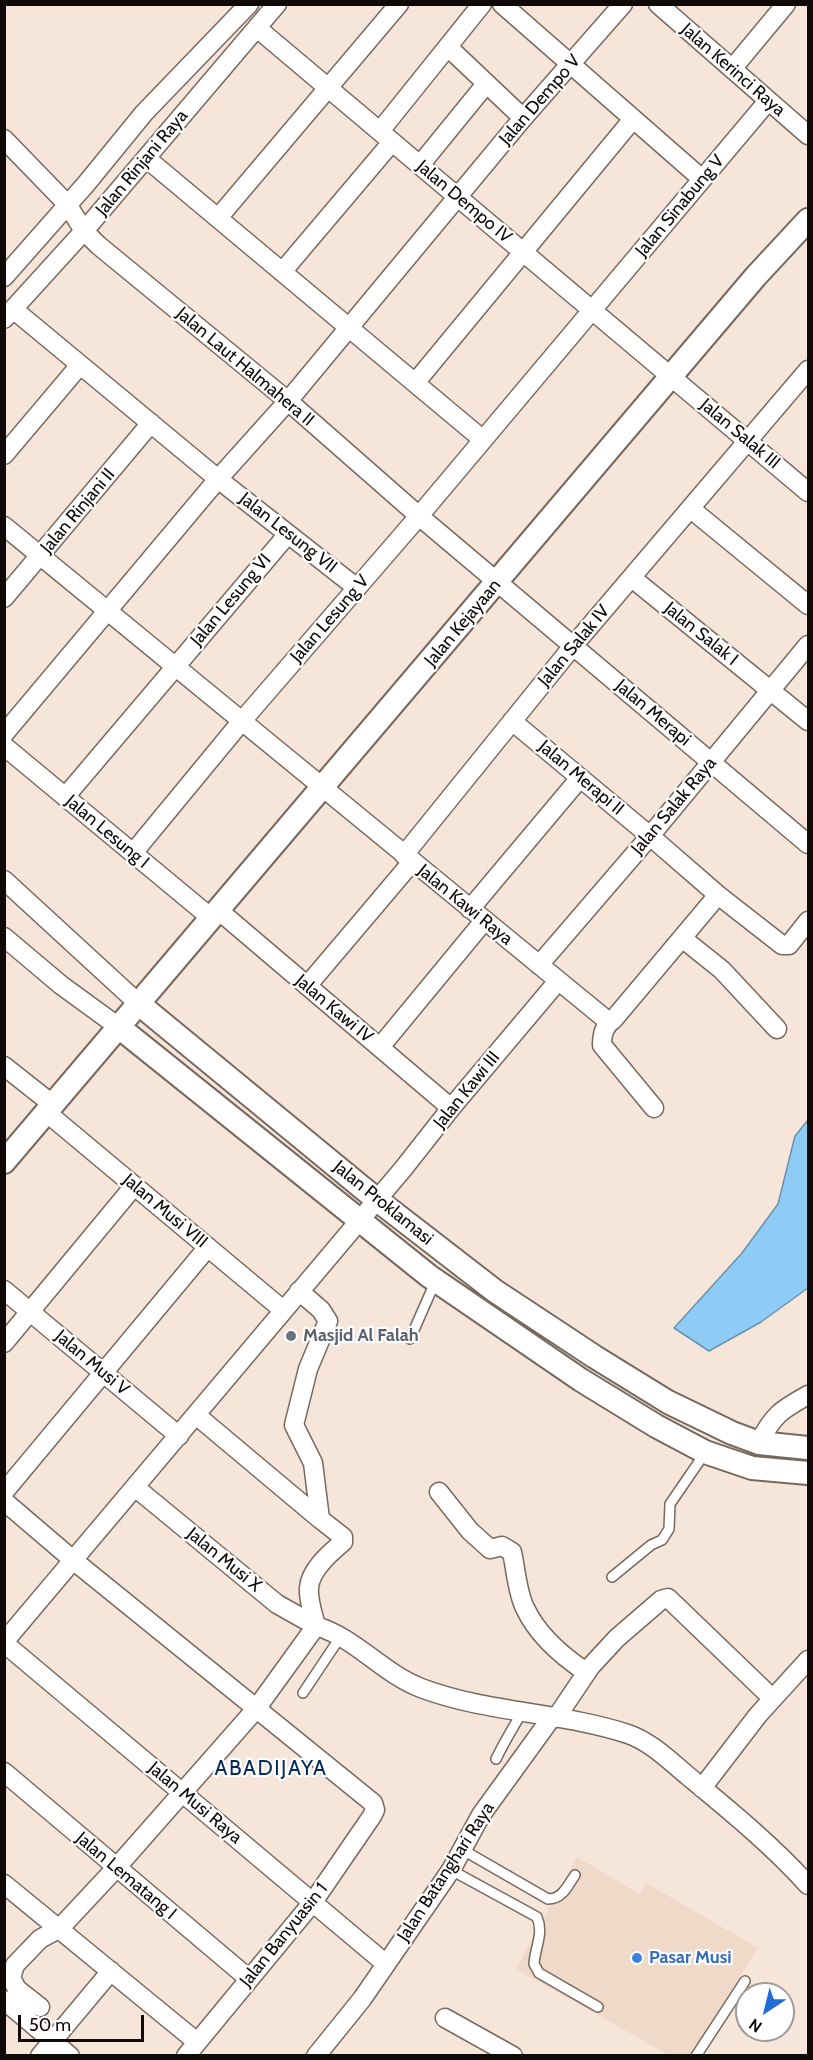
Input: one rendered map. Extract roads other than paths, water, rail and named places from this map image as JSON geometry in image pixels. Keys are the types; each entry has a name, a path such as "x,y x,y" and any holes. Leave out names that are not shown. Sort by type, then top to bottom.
{"street":[{"path":"4,277 144,113 249,4"},
{"name":"Jalan Rinjani Raya","path":"9,314 84,231 277,4"},
{"path":"218,218 399,4"},
{"path":"282,272 386,136 448,47 482,4"},
{"path":"502,4 702,180"},
{"name":"Jalan Dempo V","path":"4,734 218,479 288,401 523,118 622,4"},
{"name":"Jalan Kerinci Raya","path":"658,4 808,135"},
{"path":"732,69 786,4"},
{"name":"Jalan Dempo IV","path":"257,28 671,376"},
{"path":"448,47 523,118"},
{"path":"420,165 486,84"},
{"name":"Jalan Sinabung V","path":"482,439 768,101"},
{"path":"416,384 633,119"},
{"name":"Jalan Laut Halmahera II","path":"4,140 67,204 84,231 288,401 418,516 498,582"},
{"path":"146,158 482,439"},
{"name":"Jalan Kejayaan","path":"4,1162 756,276 808,220"},
{"name":"Jalan Lesung VII","path":"9,314 80,365 218,479 357,588"},
{"path":"4,455 80,365"},
{"name":"Jalan Salak IV","path":"307,986 408,859 512,720 807,373"},
{"name":"Jalan Salak III","path":"671,376 808,492"},
{"name":"Jalan Rinjani II","path":"4,598 151,423"},
{"name":"Jalan Lesung V","path":"133,853 241,722 482,439"},
{"path":"691,509 808,606"},
{"name":"Jalan Kawi Raya","path":"4,526 609,1022"},
{"name":"Jalan Lesung VI","path":"65,797 288,534"},
{"name":"Jalan Salak I","path":"632,578 808,721"},
{"name":"Jalan Merapi","path":"498,582 808,844"},
{"name":"Jalan Salak Raya","path":"539,965 650,836 808,645"},
{"name":"Jalan Merapi II","path":"512,720 718,895 782,945 786,946 808,921"},
{"name":"Jalan Lesung I","path":"4,746 133,853 214,913"},
{"path":"470,909 580,778"},
{"name":"Jalan Proklamasi","path":"4,880 140,1004 376,1199 495,1291 668,1402 732,1433 759,1443 808,1448"},
{"path":"654,1108 602,1045 602,1036 609,1022 718,895"},
{"name":"Jalan Kawi IV","path":"214,913 307,986 451,1108"},
{"path":"380,1047 484,921"},
{"name":"Jalan Proklamasi","path":"4,937 61,985 120,1028 436,1280 581,1380 656,1426 705,1452 752,1468 808,1473"},
{"path":"682,938 722,970 777,1029"},
{"name":"Jalan Kawi III","path":"4,1642 136,1488 558,981"},
{"name":"Jalan Musi VIII","path":"4,1066 135,1186 283,1310"},
{"path":"4,1343 135,1186"},
{"path":"4,1492 208,1246"},
{"name":"Jalan Musi V","path":"4,1290 179,1436"},
{"path":"299,1291 321,1310 328,1321 308,1369 294,1425 313,1463 320,1519"},
{"path":"581,1380 595,1357"},
{"path":"759,1443 773,1418 782,1409 808,1395"},
{"path":"40,2007 17,1989 11,1978 15,1965 40,1939 60,1928 256,1710 316,1626 308,1591 310,1581 327,1556 343,1542 343,1538 196,1415"},
{"path":"729,1461 732,1433"},
{"name":"Jalan Musi X","path":"136,1488 277,1604 316,1626 341,1636 388,1671 421,1688 472,1703 554,1717 638,1738 757,1835 808,1885"},
{"path":"439,1492 470,1531 490,1549 502,1546 512,1552 524,1606 536,1626 553,1646 586,1672"},
{"path":"4,1501 256,1710"},
{"name":"Jalan Batanghari Raya","path":"316,2055 362,1999 451,1870 480,1815 586,1672 617,1638 661,1600 668,1598 772,1698"},
{"name":"Jalan Musi Raya","path":"4,1642 386,1964"},
{"path":"702,1788 772,1698 808,1660"},
{"name":"Jalan Banyuasin 1","path":"191,2049 248,1978 314,1902 375,1810 373,1803 256,1710"},
{"name":"Jalan Lematang I","path":"4,1772 248,1978"},
{"path":"8,1893 60,1928 111,1971 191,2049"},
{"path":"40,2055 111,1971"},
{"path":"4,2000 70,2055"},
{"path":"445,2018 513,2055"}],"lane":[{"path":"410,1339 436,1280"},
{"path":"612,1577 651,1545 662,1540 669,1528 670,1504 705,1452"},
{"path":"303,1693 341,1636"},
{"path":"496,1759 505,1739 522,1712"},
{"path":"463,1850 548,1899 555,1899 563,1894 575,1875"},
{"path":"451,1870 537,1917 541,1933 534,1964 539,1973 598,2007"},
{"path":"537,1917 548,1899"},
{"path":"696,2055 745,1981"}],"water":[{"path":"808,1120 808,1288 761,1322 709,1351 674,1328 742,1253 778,1204 795,1136"}],"place":[{"name":"Masjid Al Falah","path":"291,1336"},
{"name":"Pasar Musi","path":"637,1958"}],"district":[{"name":"ABADIJAYA","path":"271,1769"}]}
